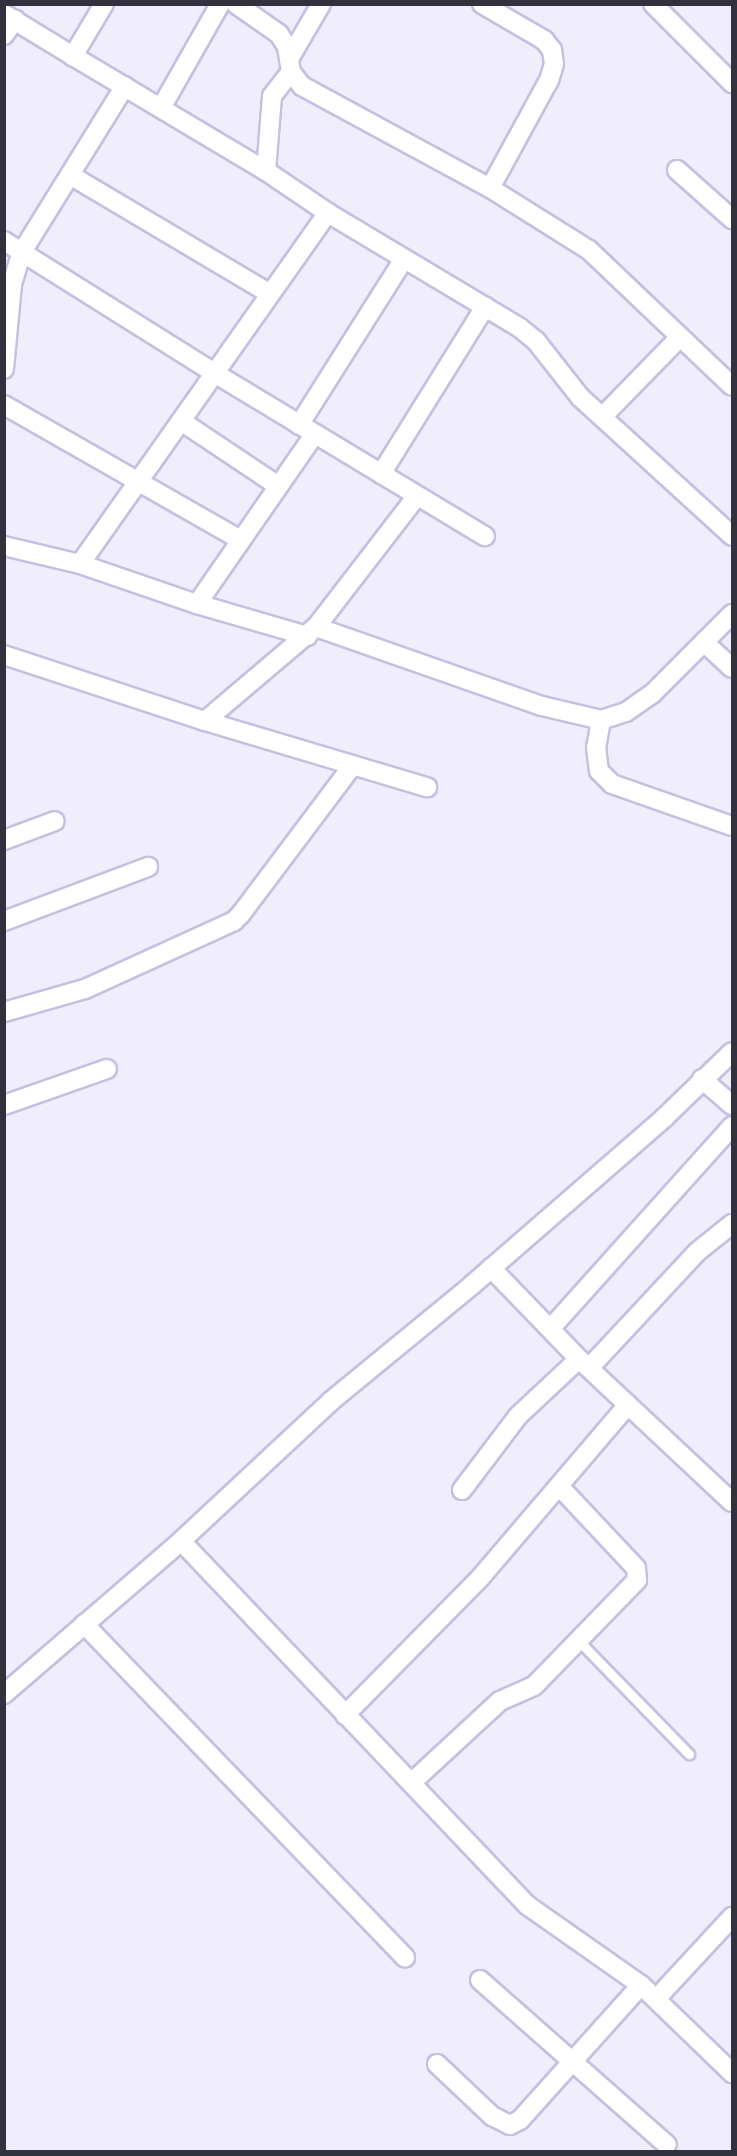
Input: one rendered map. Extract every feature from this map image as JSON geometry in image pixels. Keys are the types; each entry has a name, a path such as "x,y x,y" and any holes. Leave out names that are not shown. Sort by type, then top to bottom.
{"street":[{"path":"73,56 104,4"},
{"path":"161,108 220,4"},
{"path":"237,4 279,34 287,47 290,66 310,92 489,188 589,250 732,386"},
{"path":"266,171 272,96 321,4"},
{"path":"482,4 543,40 552,50 554,64 549,80 489,188"},
{"path":"653,4 732,83"},
{"path":"8,23 125,86 266,171 328,213 485,306 536,340 569,386 732,536"},
{"path":"4,369 12,284 22,252 125,86"},
{"path":"677,170 732,219"},
{"path":"70,175 269,293"},
{"path":"80,564 137,480 216,374 269,293 328,213"},
{"path":"4,241 307,430 485,536"},
{"path":"197,604 278,486 307,430 404,259"},
{"path":"381,474 485,306"},
{"path":"602,417 680,338"},
{"path":"4,405 241,540"},
{"path":"181,421 278,486"},
{"path":"205,721 311,631 417,496"},
{"path":"4,546 80,564 197,604 311,631 542,706 601,720 626,712 652,694 732,614"},
{"path":"704,642 732,668"},
{"path":"4,655 205,721 427,787"},
{"path":"601,720 596,747 599,771 612,784 732,826"},
{"path":"4,1012 85,989 234,921 242,914 353,765"},
{"path":"4,840 55,820"},
{"path":"4,921 148,867"},
{"path":"4,1694 181,1541 332,1401 491,1268 665,1117 732,1052"},
{"path":"4,1105 107,1069"},
{"path":"702,1079 732,1105"},
{"path":"551,1328 732,1126"},
{"path":"462,1490 519,1416 584,1363 697,1252 732,1224"},
{"path":"491,1268 584,1363 732,1502"},
{"path":"345,1715 480,1578 628,1405"},
{"path":"411,1784 500,1701 534,1686 632,1588 638,1575 636,1568 559,1486"},
{"path":"181,1541 536,1913 641,1985 732,2073"},
{"path":"84,1624 405,1957"},
{"path":"656,1999 732,1917"},
{"path":"480,1980 667,2145"},
{"path":"437,2064 492,2116 510,2125 520,2120 641,1985"}],"lane":[{"path":"579,1641 689,1754"}]}
